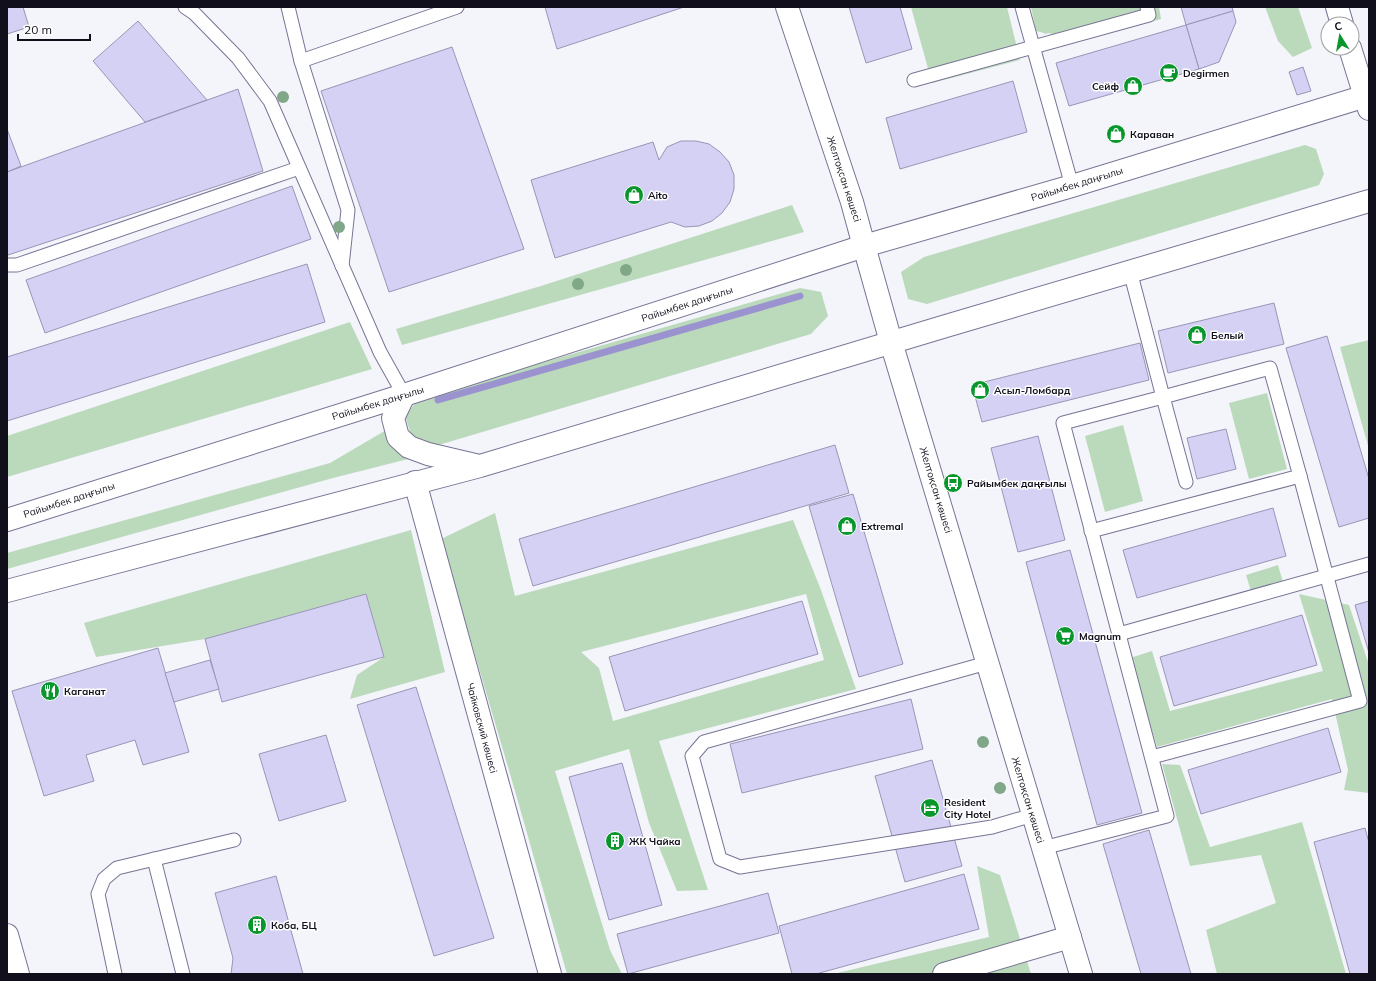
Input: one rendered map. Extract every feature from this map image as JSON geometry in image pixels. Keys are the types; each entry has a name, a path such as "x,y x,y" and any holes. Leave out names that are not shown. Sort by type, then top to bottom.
{"main road":[{"name":"Желтоқсан көшесі","path":"787,7 852,202 891,342 1081,974"},
{"path":"1353,56 1368,100"},
{"name":"Райымбек даңғылы","path":"7,520 404,395 864,246 1368,100"},
{"path":"7,591 480,466 1130,271 1369,202"},
{"path":"404,395 393,418 398,437 409,448 480,466"},
{"name":"Чайковский көшесі","path":"415,482 550,974"},
{"path":"7,935 18,974"},
{"path":"944,974 1070,937"}],"lane":[{"path":"185,7 194,13 238,58 270,101 380,352 404,395"},
{"path":"288,7 301,61 348,210 342,266"},
{"path":"301,61 439,10 457,7"},
{"path":"1022,7 1072,186"},
{"path":"914,80 1149,15 1147,7"},
{"path":"7,265 17,266 299,168"},
{"path":"1130,271 1186,482"},
{"path":"1043,848 1166,816 1152,757 1063,423 1270,368 1360,701 1152,757"},
{"path":"1092,531 1300,476"},
{"path":"1119,634 1369,564"},
{"path":"988,663 704,742 692,756 720,859 740,867 992,827 1033,814"},
{"path":"115,974 98,894 104,879 117,868 234,840"},
{"path":"154,859 183,974"}],"green space":[{"path":"911,7 1007,7 1020,60 932,83"},
{"path":"1031,7 1159,7 1161,19 1084,40 1048,33 1045,34 1036,31"},
{"path":"1265,7 1298,7 1312,48 1293,57 1278,41"},
{"path":"1305,145 1316,149 1324,174 1319,185 927,304 908,299 901,272 924,257"},
{"path":"792,205 804,232 402,345 396,329 541,286"},
{"path":"800,288 821,292 828,316 811,334 432,447 413,442 405,415 420,398"},
{"path":"350,322 372,369 7,477 7,436"},
{"path":"1369,340 1369,449 1340,347"},
{"path":"1267,393 1287,469 1249,479 1229,403"},
{"path":"1123,425 1143,501 1105,512 1085,436"},
{"path":"388,429 389,442 398,453 420,456 333,478 7,569 7,553 330,463"},
{"path":"495,513 515,596 793,520 821,590 856,689 659,741 708,890 677,891 649,823 629,749 555,771 610,950 622,974 567,974 441,539","holes":["806,594 824,660 613,721 599,668 581,652"]},
{"path":"411,530 445,672 350,699 357,675 384,657 366,594 205,639 96,657 84,623"},
{"path":"1278,565 1283,582 1251,591 1246,575"},
{"path":"1299,594 1349,605 1369,665 1369,793 1344,790 1348,770 1332,699 1157,747 1130,658 1152,651 1170,711 1323,671"},
{"path":"1162,764 1180,765 1210,847 1302,822 1346,974 1217,974 1206,930 1276,903 1261,855 1190,866"},
{"path":"977,866 1000,875 1031,974 833,974 989,937"}],"building":[{"path":"7,7 23,7 29,27 7,34"},
{"path":"545,7 684,7 557,49"},
{"path":"849,7 900,7 912,49 866,63"},
{"path":"1181,7 1232,7 1233,11 1186,25"},
{"path":"1233,11 1236,22 1219,62 1199,69 1186,25"},
{"path":"138,21 207,100 145,122 93,61"},
{"path":"1186,25 1199,69 1069,106 1056,63"},
{"path":"452,47 524,249 389,292 321,91"},
{"path":"1303,67 1311,91 1297,95 1289,72"},
{"path":"1013,81 1027,132 900,169 886,118"},
{"path":"238,89 263,171 8,255 7,172"},
{"path":"7,129 21,166 7,172"},
{"name":"Aito","path":"681,141 696,141 709,144 720,152 729,162 734,175 734,189 730,202 722,213 712,221 699,226 685,227 671,222 555,258 531,180 653,142 659,160 667,147"},
{"path":"292,186 311,239 45,333 26,280"},
{"path":"307,264 325,322 7,421 7,357"},
{"path":"1274,303 1284,344 1168,373 1158,331"},
{"path":"1327,336 1369,479 1369,518 1339,527 1286,348"},
{"path":"1140,343 1149,380 982,422 972,385"},
{"path":"1226,429 1236,469 1197,479 1187,438"},
{"path":"1038,436 1065,540 1018,552 991,448"},
{"path":"835,445 849,493 533,586 519,539"},
{"path":"853,494 903,664 859,677 809,506"},
{"path":"1273,508 1286,556 1137,598 1123,550"},
{"path":"1070,550 1142,813 1097,825 1026,562"},
{"path":"366,594 384,657 222,702 205,639"},
{"path":"802,601 818,654 625,711 609,657"},
{"path":"1369,601 1369,653 1355,605"},
{"path":"1302,615 1317,665 1174,706 1160,657"},
{"path":"158,648 189,752 143,765 135,740 86,755 94,781 44,796 12,691"},
{"path":"210,660 219,689 174,702 165,673"},
{"path":"416,687 494,938 434,956 357,705"},
{"path":"911,699 923,749 742,793 730,744"},
{"path":"1328,728 1341,772 1201,814 1188,770"},
{"path":"326,735 346,801 279,821 259,754"},
{"path":"932,760 962,866 905,882 875,776"},
{"name":"ЖК Чайка","path":"622,763 662,905 609,920 569,777"},
{"path":"1365,828 1369,843 1369,974 1350,974 1314,842"},
{"path":"1149,830 1191,974 1141,974 1103,844"},
{"path":"964,874 979,929 816,974 792,974 779,926"},
{"name":"Коба, БЦ","path":"276,876 303,974 231,974 233,958 215,893"},
{"path":"768,893 779,933 628,974 617,934"}],"waterway":[{"path":"438,400 800,296"}],"place":[{"name":"Degirmen","path":"1169,73"},
{"name":"Сейф","path":"1133,86"},
{"name":"Караван","path":"1116,134"},
{"name":"Aito","path":"634,195"},
{"name":"Белый","path":"1197,335"},
{"name":"Асыл-Ломбард","path":"980,390"},
{"name":"Райымбек даңғылы","path":"953,483"},
{"name":"Extremal","path":"847,526"},
{"name":"Magnum","path":"1065,636"},
{"name":"Каганат","path":"50,691"},
{"name":"Resident City Hotel","path":"930,808"},
{"name":"ЖК Чайка","path":"615,841"},
{"name":"Коба, БЦ","path":"257,925"}]}
